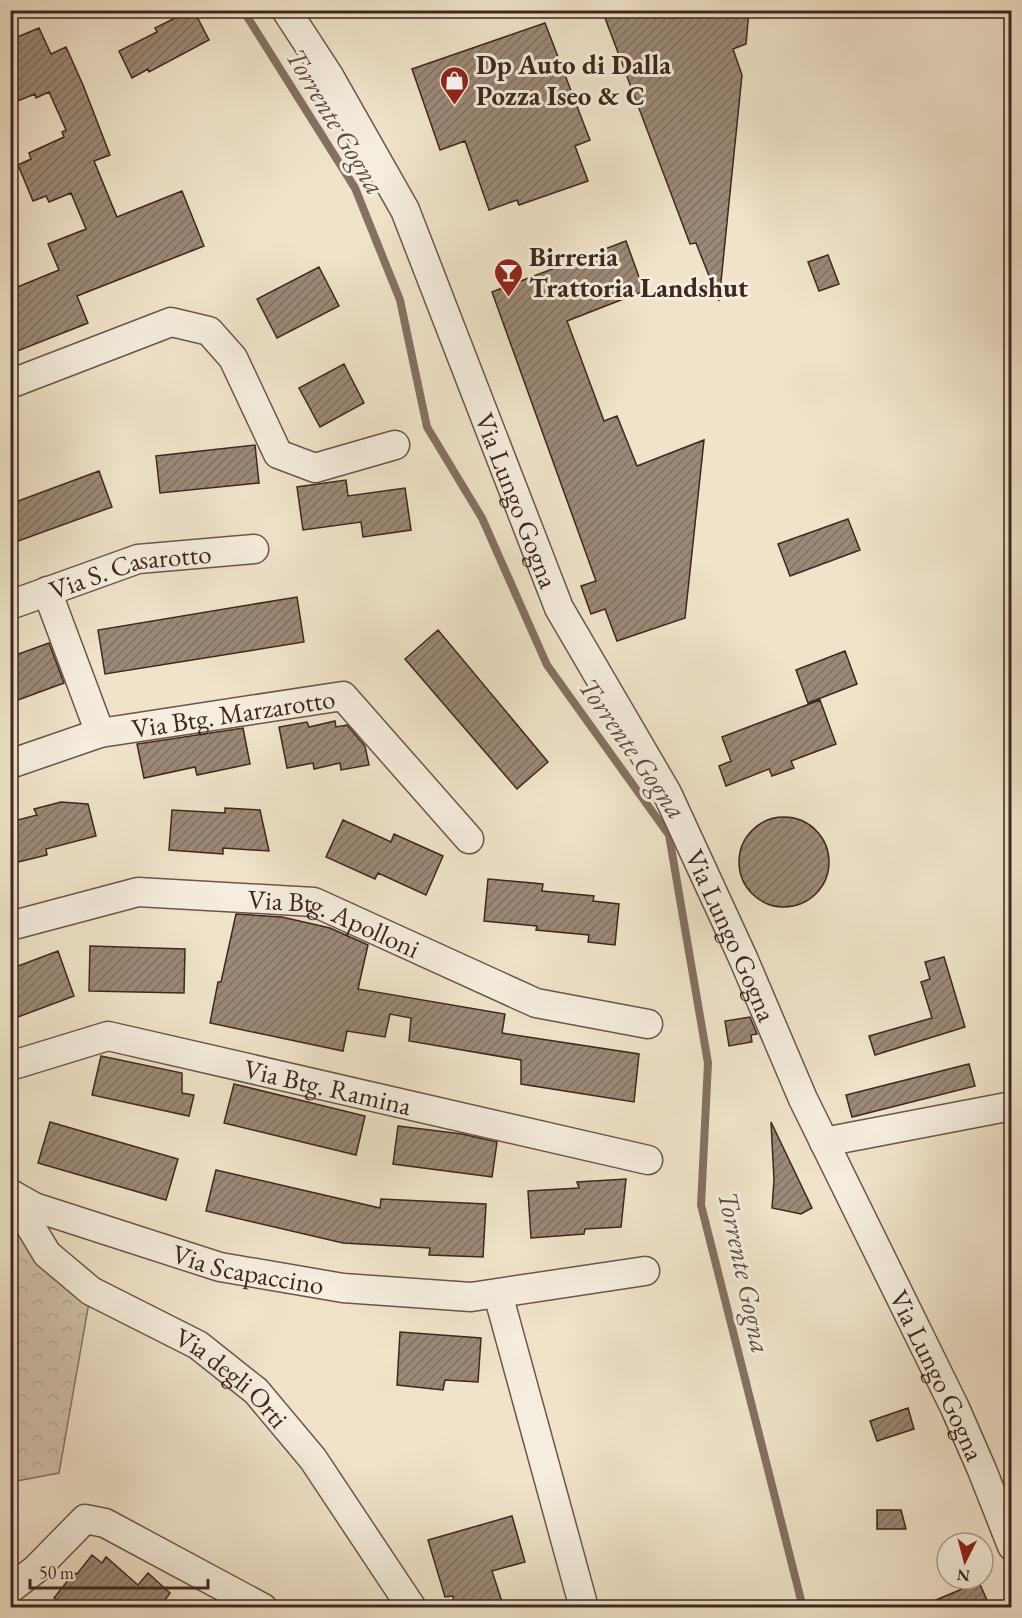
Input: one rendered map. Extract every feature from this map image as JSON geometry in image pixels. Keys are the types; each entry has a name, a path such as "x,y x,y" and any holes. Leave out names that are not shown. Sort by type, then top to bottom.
{"street":[{"name":"Via Lungo Gogna","path":"286,10 329,76 405,210 559,608 667,793 739,948 803,1099 946,1390 982,1470 1011,1546"},
{"path":"10,384 171,322 209,331 233,358 278,454 315,468 395,445"},
{"name":"Via S. Casarotto","path":"10,605 138,559 254,549"},
{"path":"47,591 100,733"},
{"name":"Via Btg. Marzarotto","path":"10,764 100,733 343,696 469,839"},
{"name":"Via Btg. Apolloni","path":"10,926 138,892 314,902 536,1003 648,1024"},
{"name":"Via Btg. Ramina","path":"10,1066 108,1036 648,1160"},
{"path":"824,1142 1011,1106"},
{"name":"Via Scapaccino","path":"11,1193 34,1207 220,1267 343,1288 471,1297 645,1271"},
{"name":"Via degli Orti","path":"11,1193 47,1254 91,1291 198,1345 256,1390 313,1459 412,1608"},
{"path":"498,1294 584,1608"},
{"path":"10,1589 36,1569 85,1519 105,1523 263,1608"}],"green space":[{"path":"10,1192 91,1291 59,1473 11,1482"}],"building":[{"path":"602,10 749,10 746,44 733,49 742,75 719,301 696,243 690,244"},
{"path":"194,11 209,40 149,72 148,69 132,78 119,51 157,32 155,28"},
{"path":"545,23 590,140 575,146 588,181 519,205 517,200 489,210 465,141 440,150 412,69"},
{"path":"39,28 51,54 66,47 83,85 110,155 94,161 117,217 182,191 204,246 77,296 88,323 10,354 10,290 59,270 48,244 86,229 71,193 49,202 46,196 33,201 18,165 31,159 29,153 64,137 62,132 66,130 49,92 36,98 35,94 10,104 10,40"},
{"path":"626,241 644,291 567,321 604,421 617,416 637,466 704,440 685,618 617,641 605,609 591,614 581,586 596,581 492,292"},
{"path":"828,255 839,284 819,291 808,262"},
{"path":"319,267 339,306 277,338 257,299"},
{"path":"344,364 364,403 320,427 299,388"},
{"path":"255,445 259,483 160,493 156,456"},
{"path":"99,471 112,507 10,544 10,504"},
{"path":"346,480 348,496 405,488 411,530 363,537 361,522 303,530 297,487"},
{"path":"848,519 860,550 790,576 778,544"},
{"path":"297,597 304,642 105,674 98,630"},
{"path":"438,630 548,762 517,789 405,659"},
{"path":"49,643 64,683 10,703 10,657"},
{"path":"845,651 857,684 808,703 796,670"},
{"path":"820,700 836,744 791,761 794,768 772,776 769,769 726,786 719,766 731,761 722,737"},
{"path":"335,721 336,727 347,725 365,746 369,765 341,770 340,763 314,769 313,763 287,768 279,727 307,722 309,727"},
{"path":"243,728 250,764 197,775 195,767 144,778 137,744"},
{"path":"61,802 88,804 96,836 46,849 47,855 10,864 10,822 37,815 34,809"},
{"path":"225,808 260,810 269,851 223,848 223,854 169,850 172,810 225,813"},
{"path":"784,817 801,820 816,830 826,845 829,862 826,879 816,894 801,904 784,907 767,904 752,894 742,879 739,862 742,845 752,830 767,820"},
{"path":"343,820 391,842 394,834 443,856 426,895 378,873 375,879 326,857"},
{"path":"488,879 543,884 542,891 594,896 593,901 619,904 615,945 588,942 589,935 536,930 537,926 484,921"},
{"path":"236,914 282,917 330,928 368,945 358,989 505,1014 502,1033 639,1054 634,1102 521,1084 521,1060 409,1041 411,1018 390,1014 385,1037 347,1031 343,1051 210,1023"},
{"path":"90,946 185,949 184,993 89,991"},
{"path":"58,951 74,996 10,1020 10,969"},
{"path":"944,957 965,1027 875,1055 869,1036 932,1018 921,982 930,979 925,962"},
{"path":"750,1017 757,1034 751,1035 752,1042 729,1046 725,1021"},
{"path":"101,1056 182,1073 182,1093 194,1095 189,1116 92,1095"},
{"path":"969,1064 975,1086 852,1117 846,1095"},
{"path":"234,1084 365,1116 356,1155 224,1123"},
{"path":"50,1122 178,1159 166,1200 38,1163"},
{"path":"771,1122 812,1208 801,1214 772,1208 774,1180"},
{"path":"398,1126 462,1134 497,1142 492,1177 393,1164"},
{"path":"216,1170 380,1208 381,1199 486,1204 483,1257 429,1255 430,1248 343,1243 206,1211"},
{"path":"626,1179 621,1227 585,1229 584,1234 531,1238 528,1191 579,1188 577,1182"},
{"path":"400,1332 481,1338 478,1382 445,1380 443,1390 397,1385"},
{"path":"908,1408 914,1429 877,1441 870,1421"},
{"path":"877,1510 901,1510 906,1529 877,1529"},
{"path":"512,1516 525,1562 492,1571 504,1608 454,1608 453,1596 445,1597 428,1540"},
{"path":"92,1555 102,1563 106,1557 138,1585 148,1573 170,1593 159,1608 66,1608 54,1598"},
{"path":"957,1591 983,1591 990,1607 919,1607"}],"waterway":[{"name":"Torrente Gogna","path":"243,10 355,188 400,300 427,427 482,518 547,665 669,835 708,1063 701,1205 803,1608"}],"place":[{"name":"Dp Auto di Dalla Pozza Iseo & C","path":"455,106"},
{"name":"Birreria Trattoria Landshut","path":"508,298"}]}
